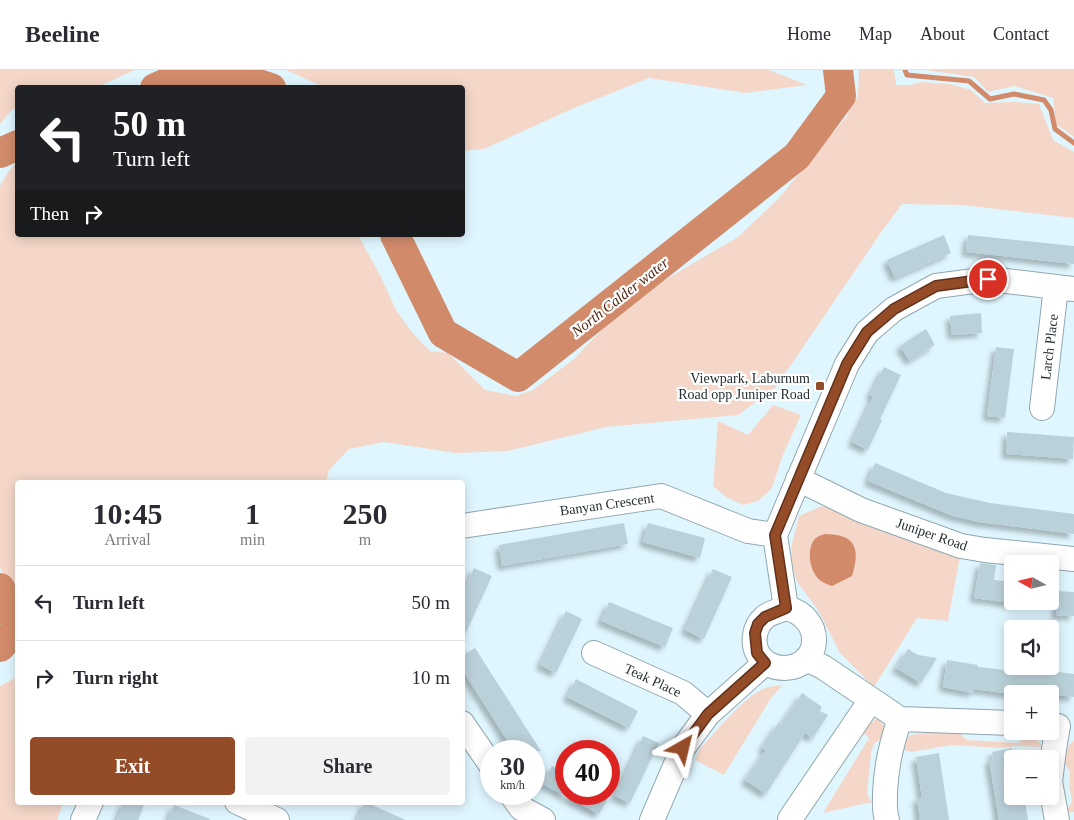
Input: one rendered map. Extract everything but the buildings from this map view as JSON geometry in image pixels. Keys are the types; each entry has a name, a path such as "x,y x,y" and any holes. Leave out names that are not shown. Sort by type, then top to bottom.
{"street":[{"path":"786,608 775,535 847,364 867,332 894,309 936,286 988,279 1065,288"},
{"name":"Larch Place","path":"1042,408 1065,288"},
{"name":"Juniper Road","path":"798,480 861,510 961,546 1074,559"},
{"name":"Banyan Crescent","path":"465,526 660,496 748,531 775,535"},
{"path":"786,608 802,614 810,623 814,632 812,651 798,665 789,668 778,668 765,663 757,653 755,633 758,624 765,617 786,608"},
{"name":"Teak Place","path":"594,653 683,693 708,714"},
{"path":"806,659 823,667 900,720 1004,723"},
{"path":"652,820 683,748 708,714 765,663"},
{"path":"790,819 871,700"},
{"path":"886,820 884,812 886,770 891,745 900,720"},
{"path":"1054,750 1061,726"},
{"path":"465,727 480,748"},
{"path":"83,820 90,805"},
{"path":"244,805 277,820"},
{"path":"1054,805 1056,820"},
{"path":"513,807 543,820"}],"shaded area":[{"path":"0,70 135,70 101,85 15,85 15,109 0,124"},
{"path":"164,70 198,70 176,79"},
{"path":"286,70 769,70 807,85 745,93 649,78 574,108 484,149 465,151 465,85 320,85"},
{"path":"859,70 894,70 896,85 911,85 922,82 950,84 971,90 985,103 1015,102 1039,104 1053,140 1074,152 1074,218 962,205 902,204 776,387 738,415 606,427 508,451 456,453 384,442 349,449 329,470 326,480 15,480 15,604 0,567 0,186 15,164 15,237 359,237 381,277 396,310 411,331 430,351 448,353 485,390 516,396 533,390 574,359 629,301 738,237 779,198 846,117 858,95"},
{"path":"926,70 1074,70 1074,137 1056,124 1053,98 1014,86 988,92 974,77"},
{"path":"773,405 801,415 782,457 772,488 758,501 743,505 726,497 713,486 718,421 748,435"},
{"path":"822,506 960,557 948,621 917,618 874,687 840,653 818,610 797,582 792,565 791,548 799,516"},
{"path":"825,534 849,540 855,550 856,558 852,576 832,586 822,582 817,577 810,562 810,550 814,540"},
{"path":"15,678 15,805 62,805 57,820 0,820 0,686"},
{"path":"783,685 771,698 724,775 695,760 699,750 744,702 764,689"},
{"path":"876,719 882,723 884,730 882,738 874,744 871,753 867,794 872,802 823,813 869,738 863,733"},
{"path":"935,732 959,733 967,740 1018,743 1021,740 1038,740 1041,747 1016,746 1002,748 951,745 911,752 904,750 910,735"},
{"path":"1074,741 1074,812 1068,813 1067,809 1072,802 1069,783 1070,771 1065,764 1067,748"}],"waterway":[{"name":"North Calder water","path":"396,237 443,333 518,377 797,156 841,96 838,70"},
{"path":"905,70 907,75 969,81 990,99 1014,94 1044,100 1051,110 1055,129 1074,143"},
{"name":"North Calder water","path":"162,85 176,79 224,73 262,85"},
{"name":"North Calder water","path":"0,153 15,146"},
{"name":"North Calder water","path":"0,588 15,620"},
{"name":"North Calder water","path":"0,647 15,631"}],"place":[{"name":"Viewpark, Laburnum Road opp Juniper Road","path":"820,386"}],"route":[{"path":"683,748 708,714 765,663 757,653 755,643 755,633 758,624 765,617 786,608 775,535 847,364 867,332 894,309 936,286 988,279"}]}
